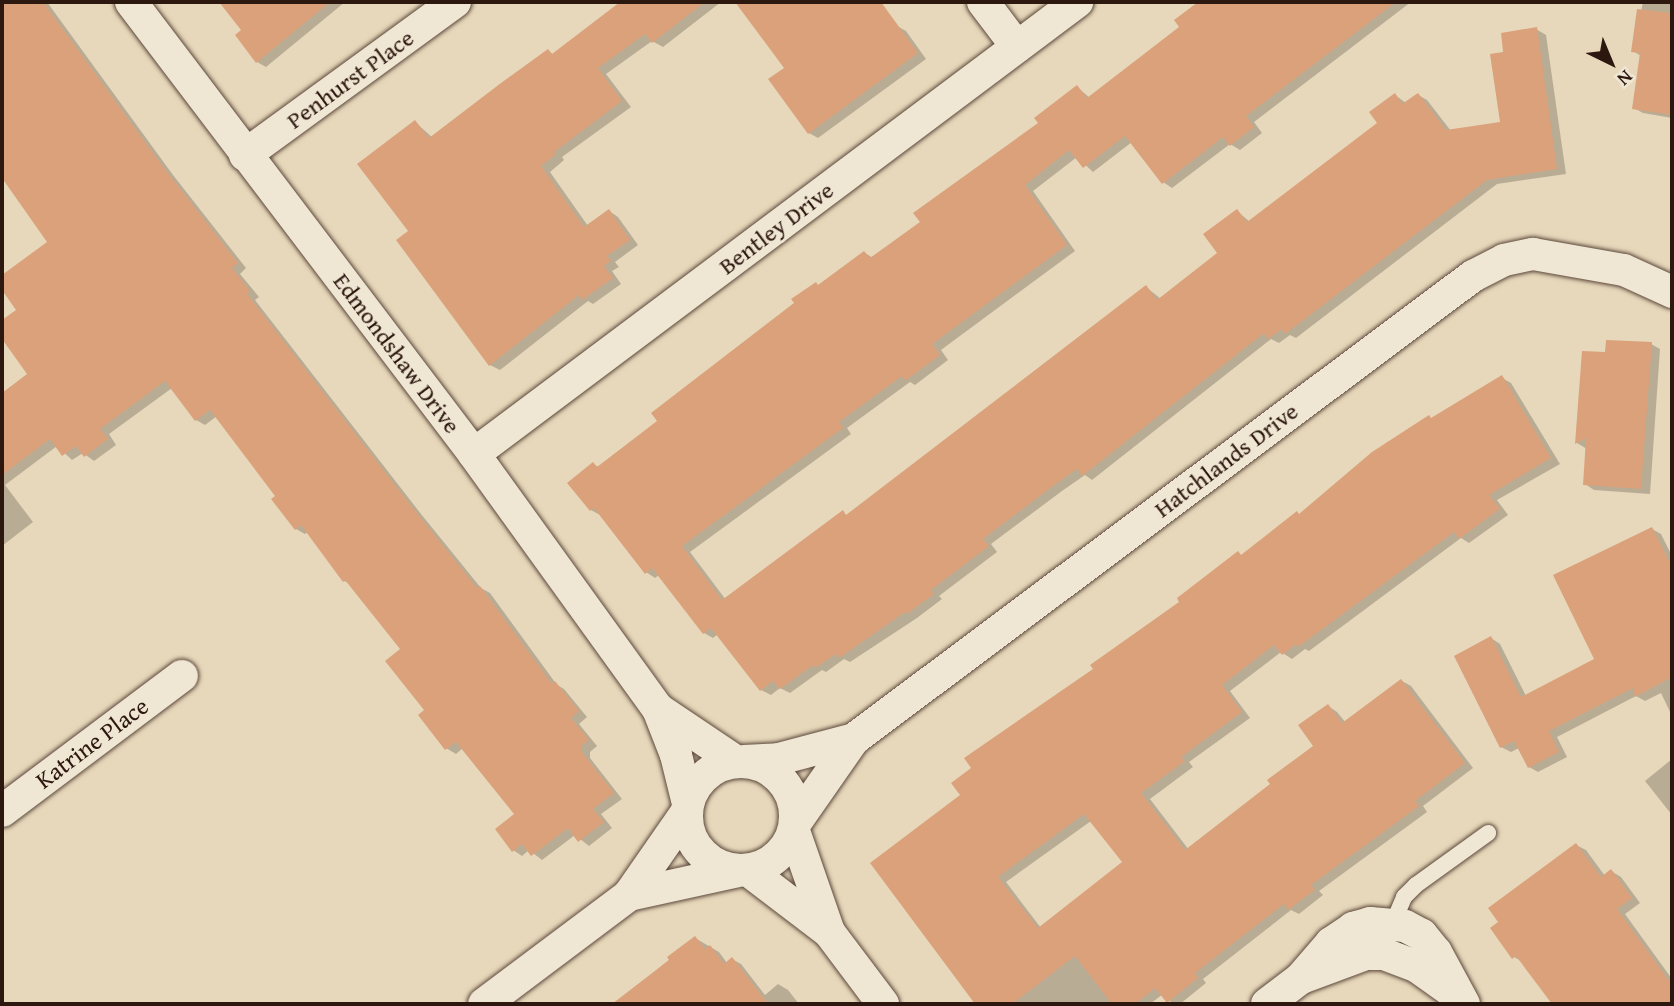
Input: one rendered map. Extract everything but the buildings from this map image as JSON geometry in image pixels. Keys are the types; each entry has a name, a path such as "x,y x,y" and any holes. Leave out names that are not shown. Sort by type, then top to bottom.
{"street":[{"name":"Edmondshaw Drive","path":"131,2 474,454 658,709 676,755 687,808"},
{"name":"Penhurst Place","path":"245,155 455,2"},
{"path":"983,2 1017,47"},
{"name":"Bentley Drive","path":"474,454 1077,2"},
{"name":"Hatchlands Drive","path":"795,827 854,739 1472,276 1504,260 1533,254 1624,270 1672,292"},
{"name":"Hatchlands Drive","path":"1624,270 1672,264"},
{"name":"Katrine Place","path":"2,811 182,676"},
{"name":"Edmondshaw Drive","path":"658,709 741,762"},
{"name":"Hatchlands Drive","path":"741,762 779,759 854,739"},
{"path":"484,1004 629,895 687,808 694,788 705,775 720,766 741,762 761,765 776,774 788,788 794,804 795,827 829,932"},
{"path":"687,808 688,830 695,846 713,863 743,871 829,932 883,1004"},
{"path":"629,895 743,871 777,858 795,827"},
{"path":"1266,1004 1301,978 1331,943 1353,928 1370,923 1393,923 1422,935 1436,952 1461,1000"},
{"path":"1301,978 1366,954 1384,954 1416,966 1461,1000"}],"lane":[{"path":"1384,954 1404,897 1416,885 1488,832"}]}
